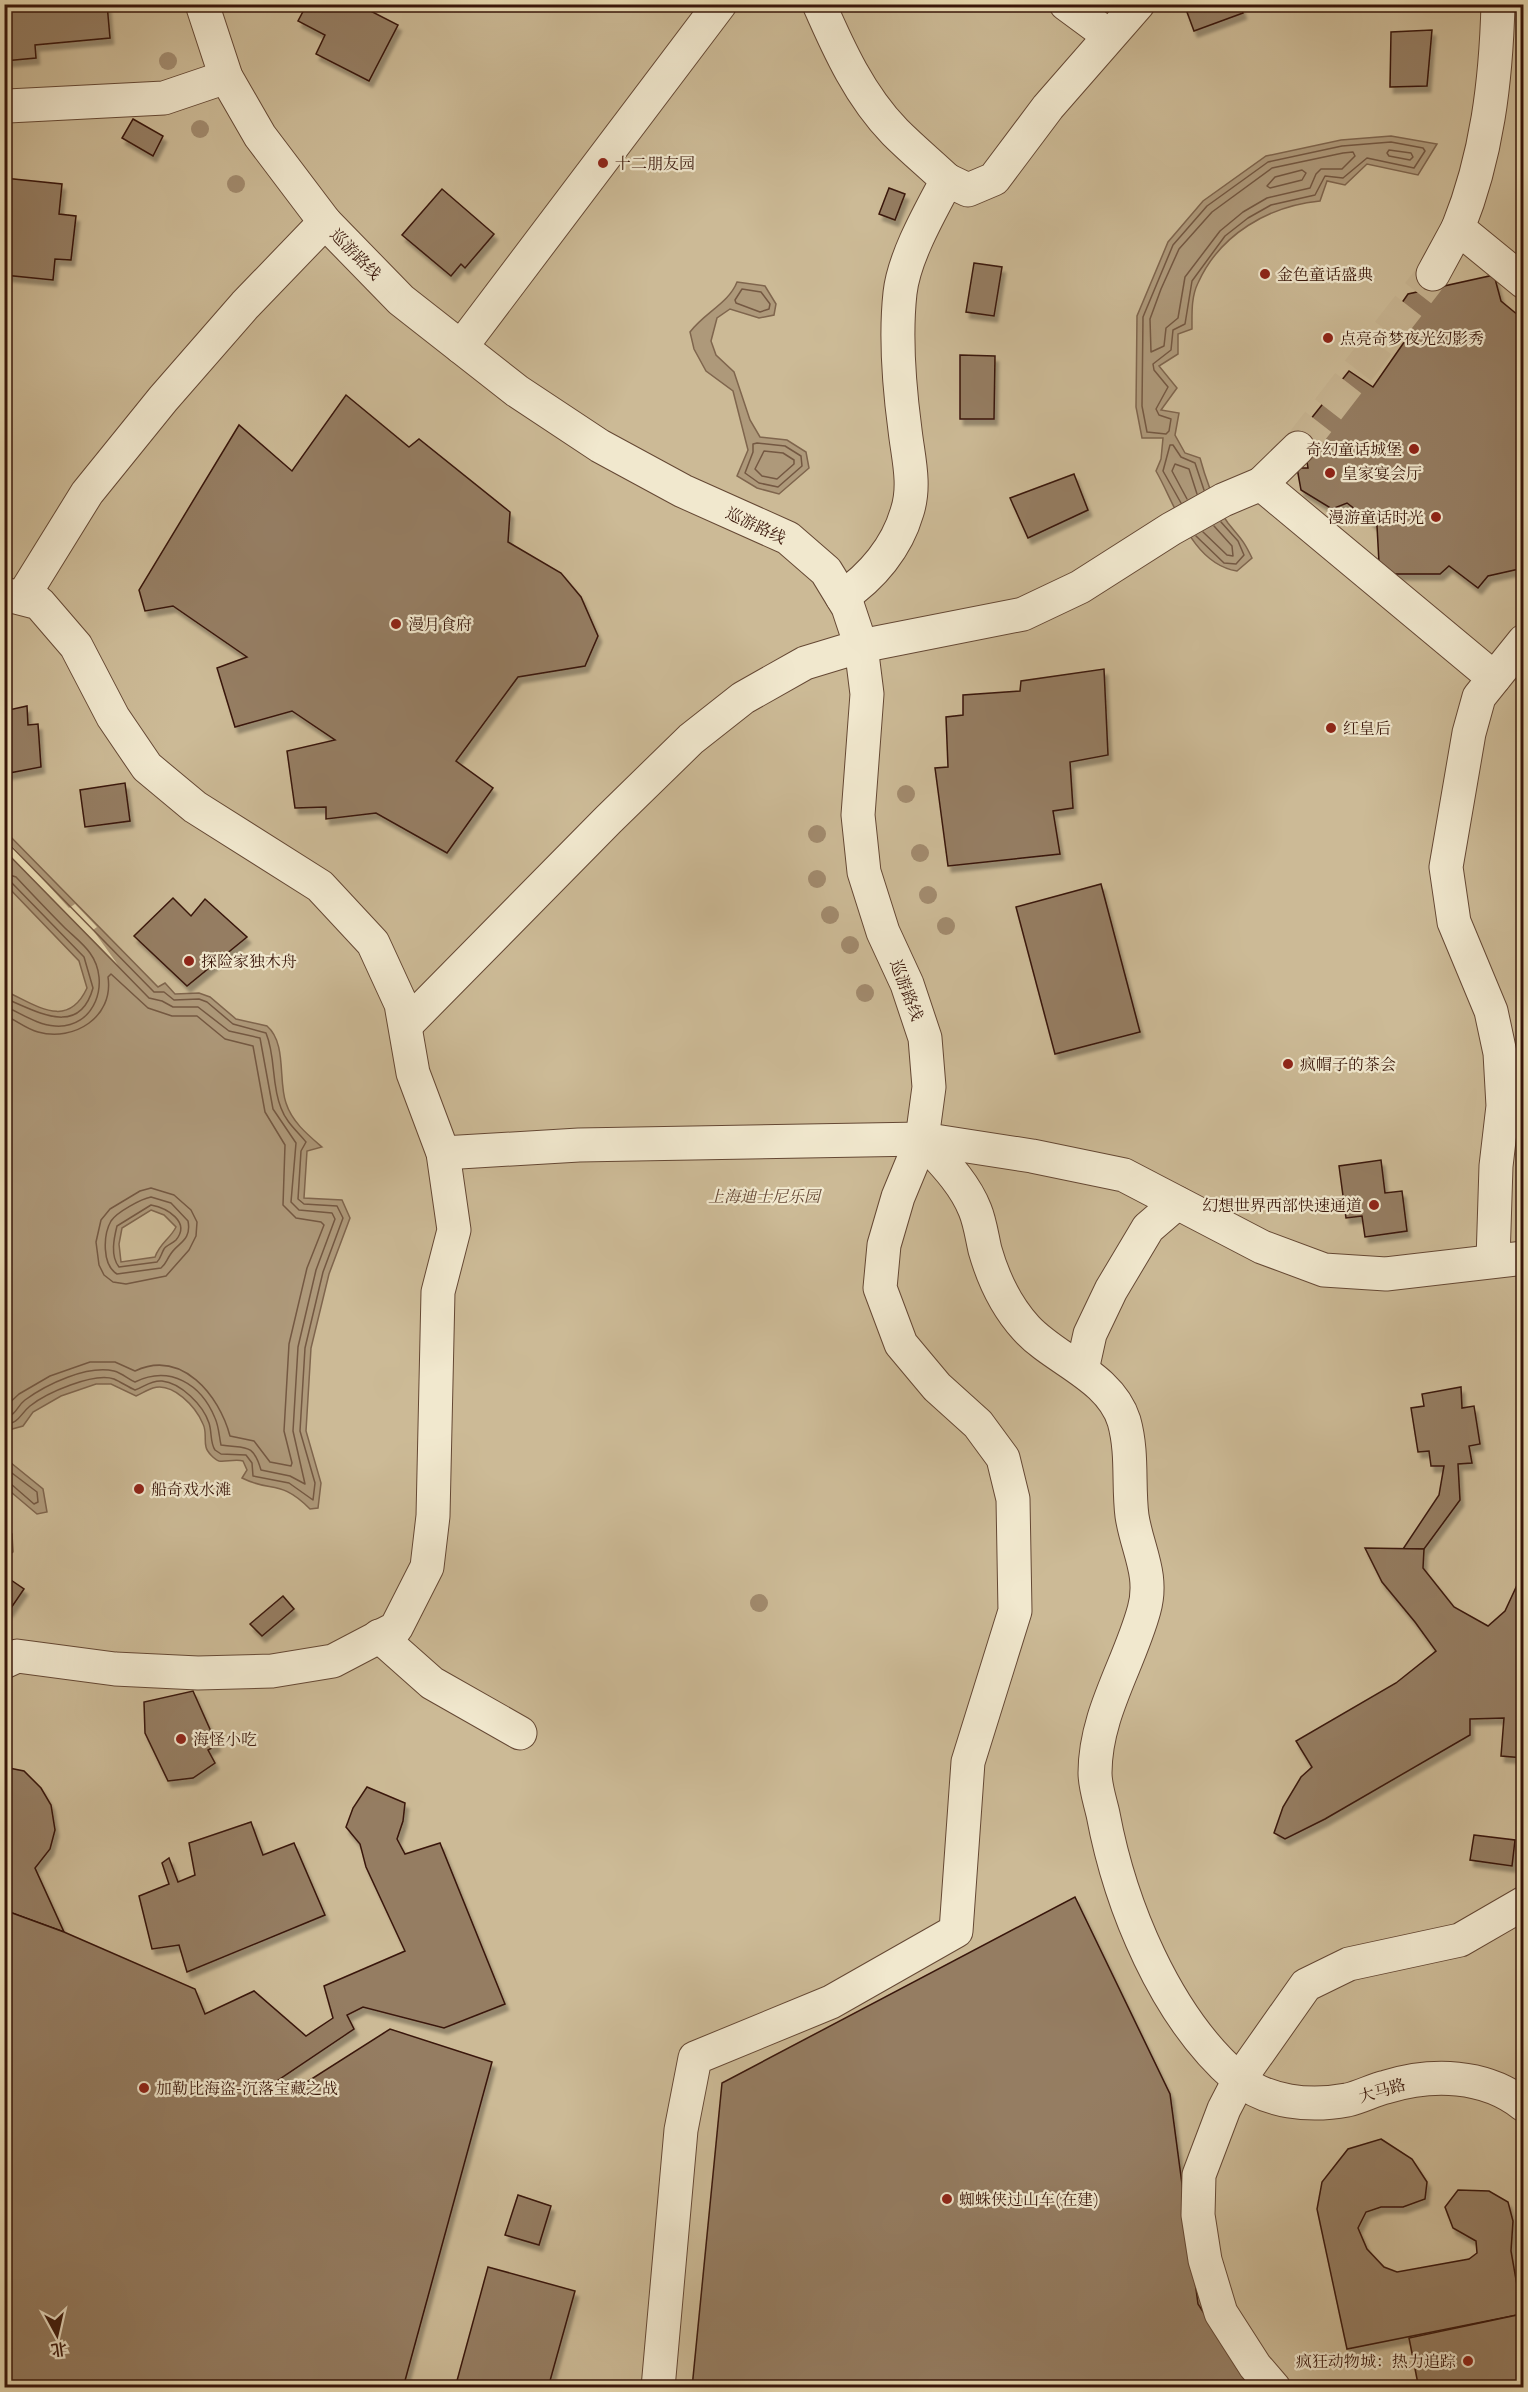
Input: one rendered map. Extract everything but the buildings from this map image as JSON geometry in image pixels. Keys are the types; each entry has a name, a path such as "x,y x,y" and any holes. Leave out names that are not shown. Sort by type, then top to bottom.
{"street":[{"name":"巡游路线","path":"202,4 226,77 260,136 325,222 401,300 517,391 600,446 683,491 788,538 826,571 848,607 861,646 867,694 858,815 864,872 883,932 907,984 925,1038 929,1087 922,1138 898,1197 883,1256 880,1288 901,1344 937,1387 978,1424 1003,1458 1013,1499 1015,1611 968,1762 956,1931 831,2002 695,2058 681,2130 658,2388"},
{"path":"461,347 720,4"},
{"path":"819,4 838,48 864,94 895,132 947,180 968,190 994,179 1023,137 1108,35 1138,4"},
{"path":"1066,4 1108,35"},
{"path":"1433,274 1458,228 1472,195 1486,134 1496,58 1498,4"},
{"path":"8,106 164,98 226,77"},
{"path":"842,597 862,584 888,552 908,511 912,471 905,430 897,344 900,291 919,233 947,180"},
{"path":"4,1662 17,1656 115,1669 198,1673 272,1671 333,1661 396,1628 427,1567 433,1516 438,1292 454,1230 443,1153 413,1073 401,1004 373,943 320,886 195,807 147,767 113,717 76,646 39,603 13,596 87,493 149,416 245,305 325,222"},
{"path":"1458,228 1524,282"},
{"path":"406,1025 691,739 743,698 805,663 861,646 1023,614 1080,587 1171,529 1223,500 1261,484 1299,448"},
{"path":"1261,484 1494,678"},
{"path":"443,1153 579,1145 922,1138 1032,1156 1124,1175 1262,1247 1324,1270 1386,1274 1508,1259 1497,1166 1503,1106 1500,1053 1491,1011 1454,922 1446,867 1479,697 1524,641"},
{"name":"大马路","path":"922,1138 953,1173 975,1210 999,1290 1026,1328 1103,1388 1123,1418 1131,1459 1132,1518 1147,1565 1146,1607 1103,1719 1095,1774 1111,1859 1137,1928 1175,2003 1206,2047 1239,2080 1271,2098 1306,2103 1348,2100 1389,2086 1437,2077 1481,2082 1524,2104"},
{"path":"1082,1370 1090,1334 1112,1290 1148,1228 1177,1203"},
{"path":"379,1636 432,1683 520,1733"},
{"path":"1274,2388 1255,2366 1221,2313 1205,2260 1198,2215 1199,2175 1224,2109 1239,2080 1306,1984 1349,1964 1460,1940 1524,1903"}],"green space":[{"name":"上海迪士尼乐园","path":"5,5 1523,5 1523,2387 5,2388"}],"water":[{"path":"1391,136 1437,144 1418,175 1367,164 1345,185 1327,181 1320,201 1301,204 1265,216 1233,237 1219,250 1198,283 1192,306 1192,329 1178,334 1178,354 1159,366 1177,388 1161,410 1179,413 1175,435 1185,453 1200,458 1219,508 1252,558 1237,571 1221,566 1197,546 1187,532 1156,471 1161,459 1163,438 1142,438 1136,407 1137,316 1168,242 1203,201 1266,156 1341,140"},
{"path":"737,282 765,286 776,304 774,315 759,318 730,309 717,318 711,341 716,355 734,372 750,420 760,437 787,440 806,452 809,468 779,494 757,488 737,476 748,450 733,391 706,371 694,349 690,332 728,296"},
{"path":"4,830 158,987 165,983 175,994 199,993 210,997 236,1019 267,1026 273,1033 280,1052 284,1094 289,1110 301,1128 322,1147 307,1151 304,1198 342,1200 350,1218 329,1274 311,1348 306,1431 321,1483 318,1508 310,1509 283,1490 242,1478 247,1470 243,1461 215,1459 207,1449 204,1427 195,1410 176,1392 161,1387 136,1396 111,1384 96,1384 61,1396 33,1412 23,1426 5,1431 5,991 39,1007 60,1011 70,1008 79,1001 87,988 79,961 5,884","holes":["151,1210 164,1215 176,1227 155,1257 121,1262 119,1244 122,1228"]},
{"path":"5,1458 43,1489 47,1512 37,1514 5,1487"},
{"path":"4,1523 12,1534 13,1552 5,1558"}],"pier":[{"path":"5,838 69,908 75,904 97,927 93,930 118,965 5,851"}],"tunnel":[{"path":"1298,448 1433,274"}],"place":[{"name":"十二朋友园","path":"603,163"},
{"name":"金色童话盛典","path":"1265,274"},
{"name":"点亮奇梦夜光幻影秀","path":"1328,338"},
{"name":"奇幻童话城堡","path":"1414,449"},
{"name":"皇家宴会厅","path":"1330,473"},
{"name":"漫游童话时光","path":"1436,517"},
{"name":"漫月食府","path":"396,624"},
{"name":"红皇后","path":"1331,728"},
{"name":"探险家独木舟","path":"189,961"},
{"name":"疯帽子的茶会","path":"1288,1064"},
{"name":"幻想世界西部快速通道","path":"1374,1205"},
{"name":"船奇戏水滩","path":"139,1489"},
{"name":"海怪小吃","path":"181,1739"},
{"name":"加勒比海盗-沉落宝藏之战","path":"144,2088"},
{"name":"蜘蛛侠过山车(在建)","path":"947,2199"},
{"name":"疯狂动物城：热力追踪","path":"1468,2361"}]}
